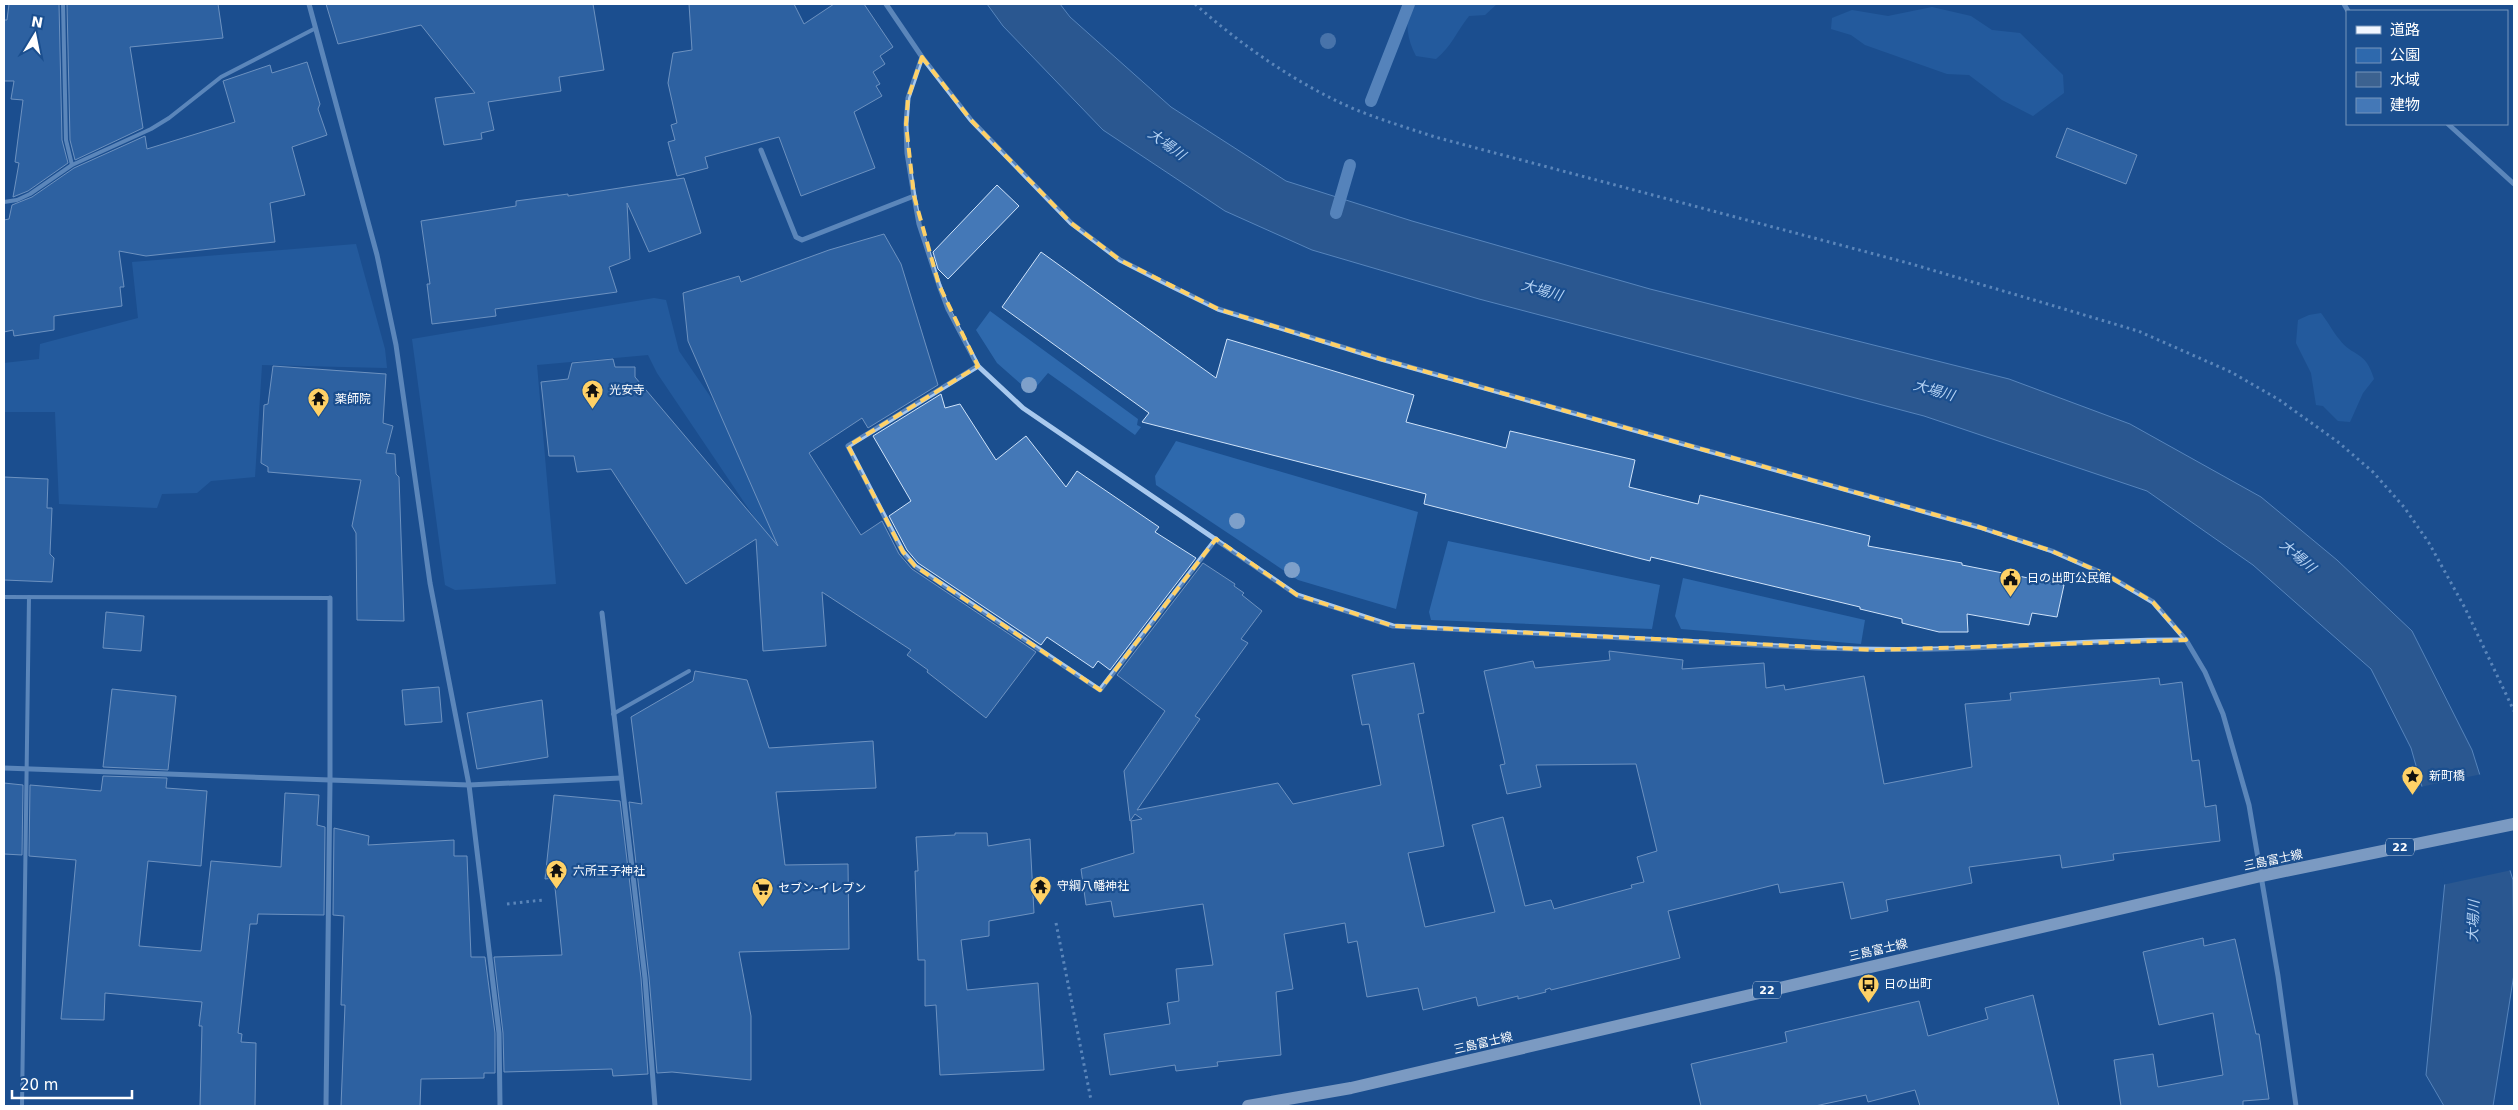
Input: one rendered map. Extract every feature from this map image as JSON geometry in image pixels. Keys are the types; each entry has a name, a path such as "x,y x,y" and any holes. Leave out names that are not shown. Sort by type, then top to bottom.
{"main road":[{"name":"三島富士線","path":"1248,1106 1351,1088 2261,876 2514,824"}],"street":[{"path":"309,4 314,29 377,255 396,345 430,583 469,785 499,1033 500,1106"},
{"path":"886,4 922,57 971,120 1071,222 1120,260 1218,309 1381,359 1979,527 2052,551 2107,575 2153,602 2186,640 2205,672 2223,714 2249,805 2296,1106"},
{"path":"922,57 908,98 906,124 907,153 919,224 948,309 978,366 1023,408 1297,595 1393,626 1876,650 1993,648 2135,639 2186,640"},
{"path":"2449,125 2514,184"},
{"path":"761,150 796,237 802,240 914,196"},
{"path":"978,366 848,446 903,552 915,566 1100,690 1216,539"},
{"path":"326,1106 330,598"},
{"path":"602,613 645,978 655,1106"},
{"path":"4,768 469,785 621,778"}],"lane":[{"path":"63,4 66,140 72,165"},
{"path":"4,202 17,200 30,194 72,165 151,130 221,77 314,29"},
{"path":"4,597 330,598"},
{"path":"22,1106 29,597"},
{"path":"613,714 689,671"}],"path":[{"path":"1195,4 1231,36 1295,78 1345,105 1377,117 1435,137 1908,263 2138,331 2231,372 2278,399 2338,442 2373,472 2404,507 2429,543 2465,608 2514,711"},
{"path":"483,907 543,900"},
{"path":"1056,923 1091,1100"}],"highlighted area":[{"path":"922,57 971,120 1071,223 1120,260 1218,309 1381,359 1979,527 2052,551 2107,575 2153,602 2186,640 1876,650 1393,626 1297,595 1216,539 1100,690 915,566 903,552 848,446 978,366 939,285 914,196 906,124 908,98"}],"green space":[{"path":"1410,4 1497,4 1485,15 1469,16 1450,44 1436,59 1416,56 1413,50 1408,30"},
{"path":"1932,7 1971,16 1992,30 2020,33 2063,75 2064,93 2033,116 2002,100 1969,75 1947,74 1865,45 1851,35 1831,29 1832,18 1852,10 1888,16"},
{"path":"356,244 385,349 387,368 262,365 255,477 211,481 197,493 162,494 157,508 59,504 55,412 4,412 4,363 39,359 40,344 138,318 132,262"},
{"path":"654,298 666,300 679,351 806,536 779,554 657,373 648,355 537,365 556,584 455,590 445,585 412,339"},
{"path":"990,311 1138,419 1137,425 1141,427 1135,435 1048,373 1031,393 997,363 976,330"},
{"path":"2321,313 2344,345 2363,358 2374,379 2363,393 2350,422 2338,421 2323,406 2316,405 2311,373 2296,343 2298,320 2309,315"},
{"path":"1176,441 1418,512 1396,609 1298,580 1156,485 1155,476"},
{"path":"1448,541 1660,585 1652,629 1431,620 1429,612"},
{"path":"1683,578 1865,620 1861,644 1681,629 1675,616"}],"water":[{"name":"大場川","path":"987,4 1060,4 1070,17 1171,107 1286,181 1412,221 1650,289 2009,379 2130,424 2261,497 2337,560 2412,631 2472,750 2513,880 2514,974 2493,1106 2444,1106 2426,1075 2446,871 2411,748 2371,669 2253,565 2147,491 1924,416 1479,299 1312,250 1225,211 1103,130 1003,26"}],"pier":[{"path":"2482,774 2512,870 2442,885 2444,871 2420,787"}],"building":[{"path":"9,4 59,4 62,140 68,163 28,191 13,197 19,163 15,162 23,100 11,99 14,81 4,81 4,20 7,20"},
{"path":"67,4 218,4 223,38 130,47 143,128 75,160 70,140"},
{"path":"326,4 593,4 604,70 559,77 561,91 488,102 494,130 481,133 482,139 444,145 435,98 475,93 421,25 338,44"},
{"path":"689,4 794,4 804,24 834,4 864,4 893,47 880,56 885,64 873,72 880,84 876,86 882,96 854,112 875,168 801,196 779,137 705,157 708,168 677,176 668,142 675,140 671,125 677,123 668,83 673,53 692,50"},
{"path":"307,62 320,104 318,109 327,135 292,147 305,195 270,203 275,242 146,256 119,251 124,287 120,287 122,306 54,316 54,330 14,336 13,330 4,332 4,220 9,219 12,205 32,197 74,168 145,136 147,149 235,122 223,81 270,65 272,73"},
{"path":"2067,128 2137,155 2126,184 2056,157"},
{"path":"684,178 701,233 649,252 627,203 630,259 609,267 617,292 495,309 496,316 432,324 427,284 430,284 421,221 516,206 516,201 568,194 568,196"},
{"path":"997,185 1019,206 948,279 938,269 933,252"},
{"path":"884,234 901,264 938,385 868,428 862,418 809,453 861,535 882,521 899,554 912,569 1036,652 986,718 907,655 911,650 822,592 826,646 763,651 756,539 686,584 611,469 577,472 574,456 549,456 541,382 568,379 572,363 613,359 615,367 635,367 635,377 778,546 688,341 683,293 739,276 741,282 829,250"},
{"path":"1041,252 1216,378 1227,339 1414,395 1406,422 1506,448 1510,431 1635,460 1629,487 1698,504 1700,495 1870,536 1868,546 1962,563 1962,565 2064,585 2057,617 2032,613 2029,625 1967,614 1968,632 1939,632 1902,623 1902,619 1860,609 1860,607 1651,557 1650,561 1424,504 1426,494 1142,422 1149,413 1002,307"},
{"path":"273,366 386,374 383,423 393,426 386,453 395,454 396,474 399,477 404,621 357,620 356,533 352,526 361,480 268,472 268,467 261,463 264,405 268,404"},
{"path":"941,394 945,408 960,404 996,460 1026,436 1066,487 1077,471 1159,527 1155,532 1196,558 1110,670 1098,661 1093,668 1047,637 1041,645 918,563 907,550 889,516 911,501 873,436"},
{"path":"4,477 48,479 47,508 52,508 50,554 54,558 52,582 4,580"},
{"path":"1203,563 1235,584 1234,586 1244,593 1242,595 1262,611 1241,639 1248,643 1195,716 1200,719 1137,810 1278,783 1293,804 1381,785 1369,724 1362,725 1352,675 1414,663 1424,713 1418,714 1444,846 1408,853 1425,927 1495,912 1472,825 1503,817 1525,906 1551,900 1554,909 1632,888 1631,885 1644,882 1637,857 1657,851 1636,764 1536,765 1541,787 1507,794 1500,765 1505,764 1484,671 1533,661 1535,668 1610,660 1609,651 1683,660 1682,669 1764,663 1766,688 1784,685 1785,690 1864,676 1884,784 1972,767 1965,704 2011,700 2010,693 2159,678 2160,685 2182,682 2192,761 2199,760 2205,807 2216,805 2220,841 2113,854 2114,860 2062,868 2060,855 1969,867 1972,883 1886,900 1888,911 1851,919 1843,882 1780,893 1778,884 1668,911 1680,958 1551,990 1550,988 1545,990 1546,992 1518,999 1518,996 1478,1006 1476,997 1423,1010 1418,988 1367,997 1357,941 1348,943 1345,923 1284,934 1293,989 1276,992 1281,1055 1217,1062 1218,1066 1176,1071 1175,1065 1110,1075 1104,1034 1170,1024 1167,1003 1179,1001 1176,969 1213,965 1203,904 1114,917 1111,901 1086,905 1081,869 1134,853 1131,821 1142,819 1135,814 1130,821 1124,771 1165,711 1117,675"},
{"path":"106,612 144,616 141,651 103,648"},
{"path":"695,671 747,680 769,748 873,741 876,788 776,792 785,865 848,864 849,949 739,952 751,1016 751,1080 672,1072 657,1073 649,977 629,802 642,804 631,717 693,681"},
{"path":"439,687 442,722 405,725 402,690"},
{"path":"112,689 176,696 168,770 103,767"},
{"path":"542,700 548,757 477,769 467,713"},
{"path":"103,776 167,778 166,788 207,791 201,866 148,861 139,946 201,951 211,861 281,867 285,793 319,795 317,825 325,827 324,915 258,914 257,924 250,924 238,1033 242,1034 241,1042 256,1043 255,1106 200,1106 202,1026 199,1026 202,1002 105,993 104,1020 61,1019 76,860 29,856 30,785 101,791"},
{"path":"4,783 23,785 22,855 4,854"},
{"path":"554,795 620,801 641,978 648,1074 613,1076 612,1069 504,1072 503,1033 494,957 562,955 554,878 545,879"},
{"path":"334,828 369,836 368,845 454,840 454,856 467,856 471,957 485,957 495,1033 495,1073 484,1073 484,1078 421,1079 420,1106 341,1106 345,1005 341,1005 344,916 333,915"},
{"path":"955,833 987,833 988,846 1030,839 1034,913 989,921 989,936 961,940 967,990 1038,983 1044,1070 940,1075 936,1005 925,1006 925,960 918,960 915,871 918,871 916,837 955,835"},
{"path":"2203,938 2204,946 2235,939 2256,1034 2259,1034 2269,1099 2243,1101 2243,1106 2121,1106 2114,1060 2153,1054 2158,1087 2223,1075 2213,1013 2159,1025 2143,952"},
{"path":"2033,995 2059,1106 1920,1106 1915,1090 1868,1102 1866,1095 1815,1106 1701,1106 1691,1064 1787,1042 1785,1032 1919,1001 1928,1036 1988,1019 1985,1008"}],"waterway":[{"path":"1371,101 1409,4"},
{"path":"1336,213 1350,165"}],"place":[{"name":"光安寺","path":"593,409"},
{"name":"薬師院","path":"319,418"},
{"name":"日の出町公民館","path":"2011,597"},
{"name":"新町橋","path":"2413,795"},
{"name":"六所王子神社","path":"557,890"},
{"name":"守綱八幡神社","path":"1041,905"},
{"name":"セブン-イレブン","path":"762,907"},
{"name":"日の出町","path":"1868,1003"}]}
